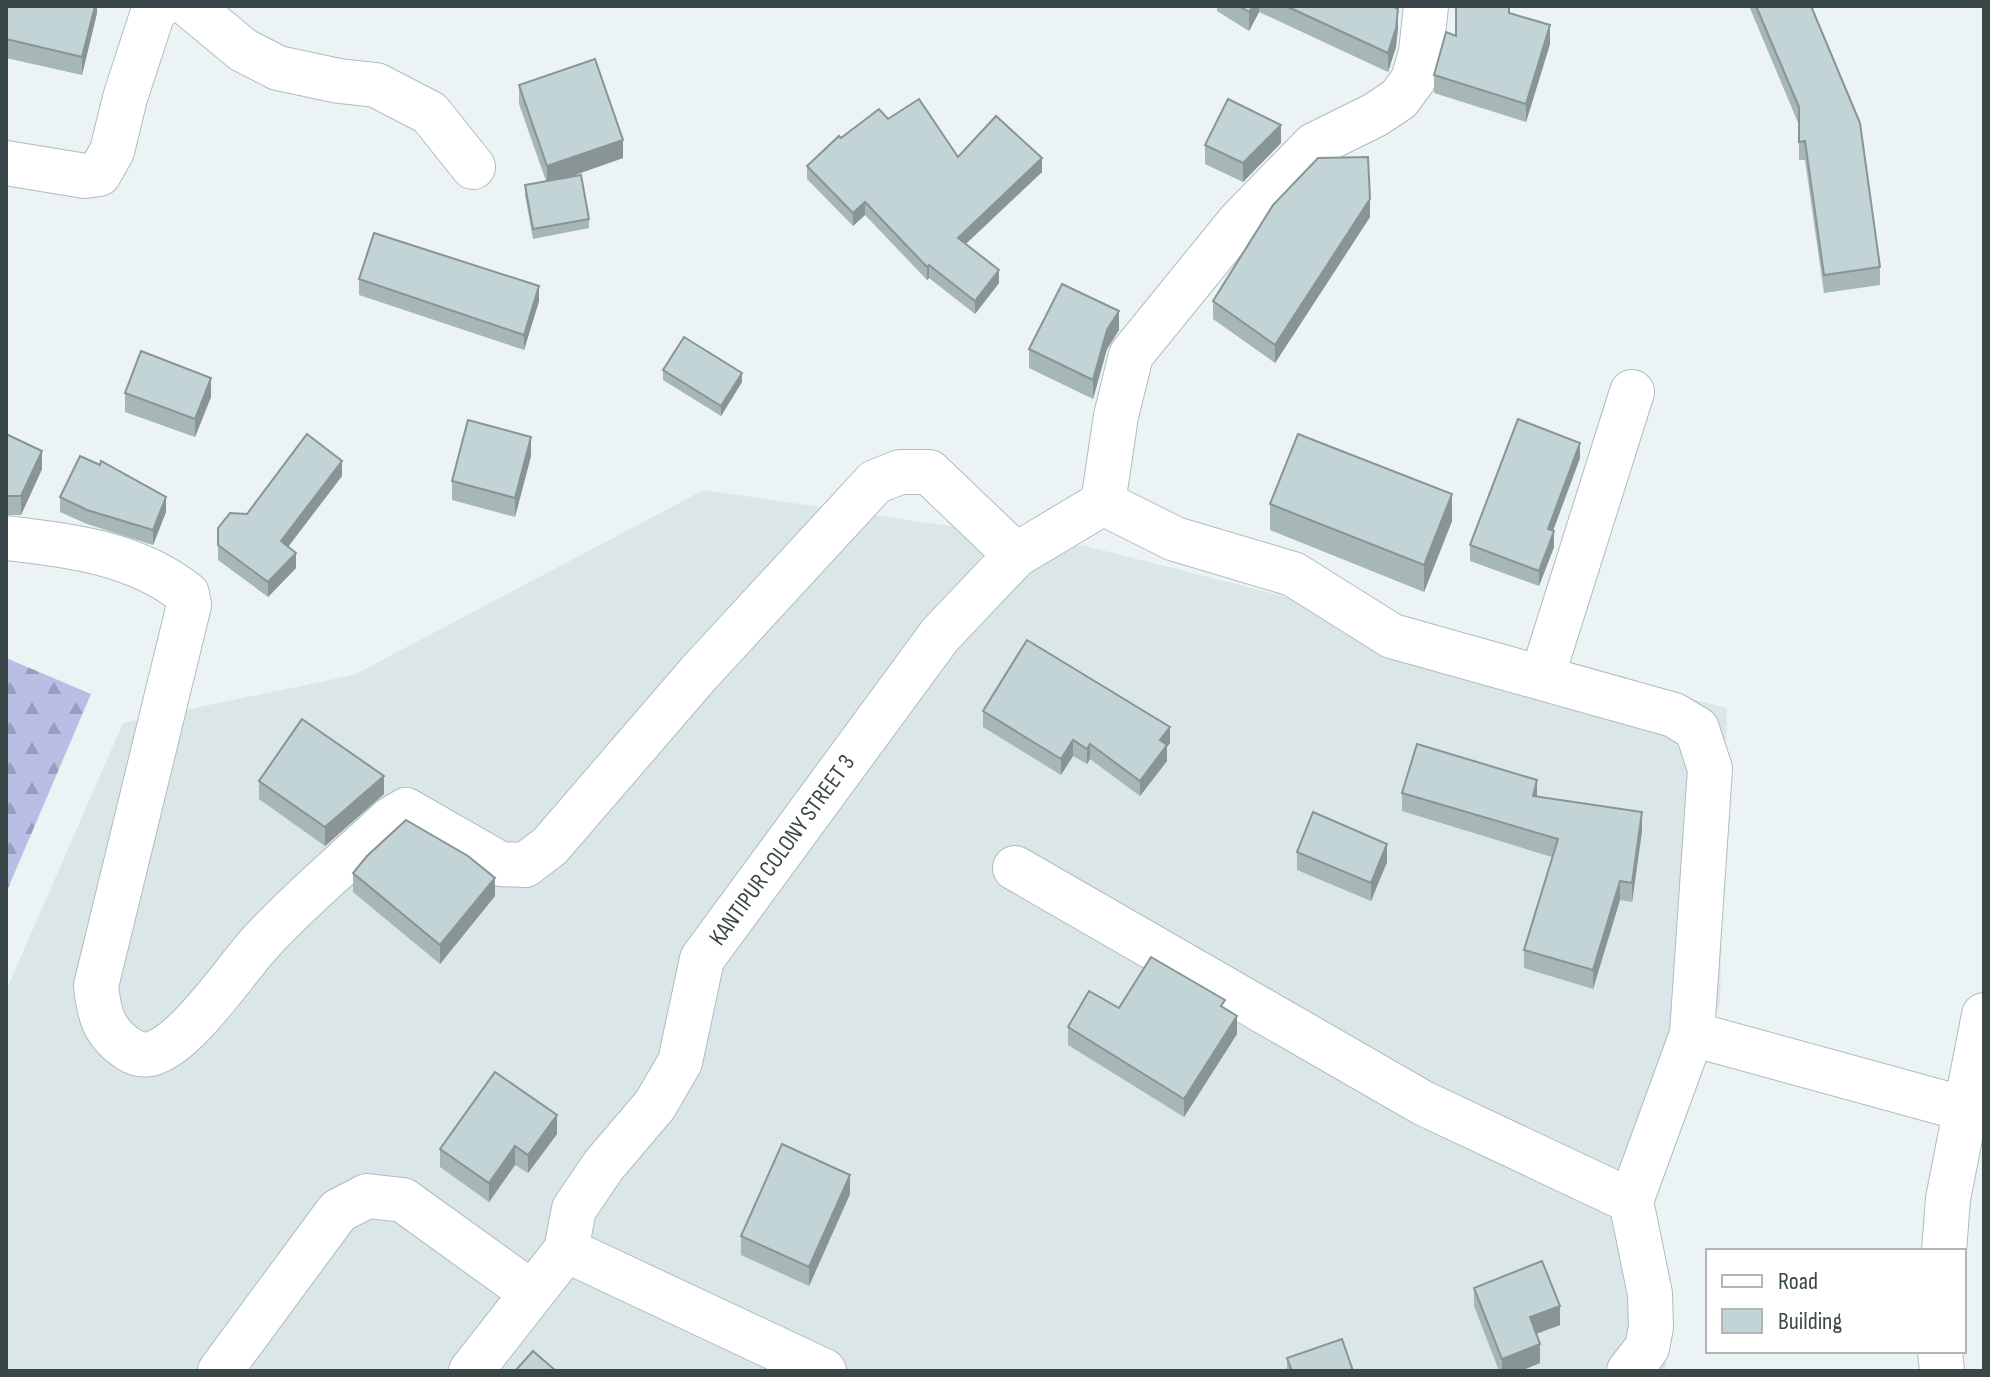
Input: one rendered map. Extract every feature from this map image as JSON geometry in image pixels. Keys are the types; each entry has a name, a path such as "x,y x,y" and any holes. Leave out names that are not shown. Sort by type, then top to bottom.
{"street":[{"path":"6,163 85,176 99,174 112,151 153,12 160,6"},
{"path":"190,6 243,50 278,68 376,85 430,113 473,167"},
{"path":"1419,9 1421,52 1413,80 1399,99 1375,115 1314,145 1239,222 1131,355 1116,416 1103,503 1175,539 1293,574 1392,636 1674,715 1697,729 1710,769 1692,1034 1631,1201 1650,1294 1651,1327 1647,1348 1629,1371"},
{"path":"1542,677 1632,392"},
{"path":"6,538 73,546 130,562 187,594 189,605 96,986 103,1025 111,1036 136,1054 148,1055 183,1034 262,941 391,819 406,810 500,864 525,865 550,846 699,673 875,482 900,472 929,472 1016,555"},
{"name":"KANTIPUR COLONY STREET 3","path":"471,1371 566,1250 574,1209 604,1165 655,1105 680,1062 702,959 940,635 1016,555 1103,503"},
{"path":"1015,868 1423,1103 1631,1201"},
{"path":"1944,1249 1948,1199 1984,1015"},
{"path":"1692,1034 1965,1109"},
{"path":"220,1371 338,1211 367,1196 403,1200 532,1293"},
{"path":"566,1250 824,1371"}],"shaded area":[{"path":"704,490 1085,546 1727,708 1720,1003 1646,1192 1667,1371 6,1371 6,991 123,723 354,675"}],"green space":[{"path":"6,658 91,694 6,893"}],"building":[{"path":"6,6 95,6 82,57 6,39"},
{"path":"1239,6 1253,6 1249,12"},
{"path":"1286,6 1392,6 1398,9 1388,53"},
{"path":"1456,6 1509,6 1509,13 1550,25 1526,104 1434,75 1446,32 1456,36"},
{"path":"1756,6 1811,6 1860,123 1880,267 1824,275 1805,141 1799,142 1799,107"},
{"path":"595,59 623,140 547,166 519,85"},
{"path":"919,99 958,157 996,116 1042,158 958,238 999,270 975,301 929,265 927,267 865,202 853,213 807,166 839,136 841,138 879,109 888,119"},
{"path":"1228,99 1281,125 1243,163 1205,145"},
{"path":"1368,157 1370,199 1275,345 1213,301 1273,205 1318,158"},
{"path":"581,175 589,219 533,229 525,185"},
{"path":"374,233 539,286 524,335 359,279"},
{"path":"1062,284 1119,311 1107,330 1093,380 1029,349"},
{"path":"684,337 742,373 721,406 663,370"},
{"path":"141,351 211,378 195,419 125,393"},
{"path":"1518,419 1580,443 1548,529 1554,531 1539,571 1470,545"},
{"path":"468,420 531,437 515,498 452,481"},
{"path":"6,434 42,451 21,496 6,496"},
{"path":"307,434 342,461 281,541 296,553 268,582 218,545 218,528 230,513 247,514"},
{"path":"1298,434 1452,494 1424,565 1270,504"},
{"path":"80,456 100,465 101,461 166,497 153,530 87,510 60,497"},
{"path":"1027,640 1170,727 1160,740 1167,745 1140,781 1090,744 1087,749 1073,740 1061,759 983,711"},
{"path":"302,719 384,776 325,827 259,781"},
{"path":"1417,744 1537,780 1533,796 1642,812 1632,883 1620,881 1593,970 1524,950 1558,839 1402,793"},
{"path":"1313,812 1387,844 1371,883 1297,852"},
{"path":"406,820 468,856 495,878 440,945 353,873"},
{"path":"1151,957 1225,1000 1221,1006 1237,1016 1184,1099 1068,1027 1089,991 1119,1008"},
{"path":"495,1072 557,1115 528,1155 515,1146 489,1183 440,1149"},
{"path":"782,1144 850,1175 809,1267 741,1236"},
{"path":"1542,1261 1560,1306 1530,1317 1540,1344 1502,1359 1474,1288"},
{"path":"1342,1339 1353,1371 1292,1371 1287,1358"},
{"path":"533,1351 556,1371 515,1371"}]}
